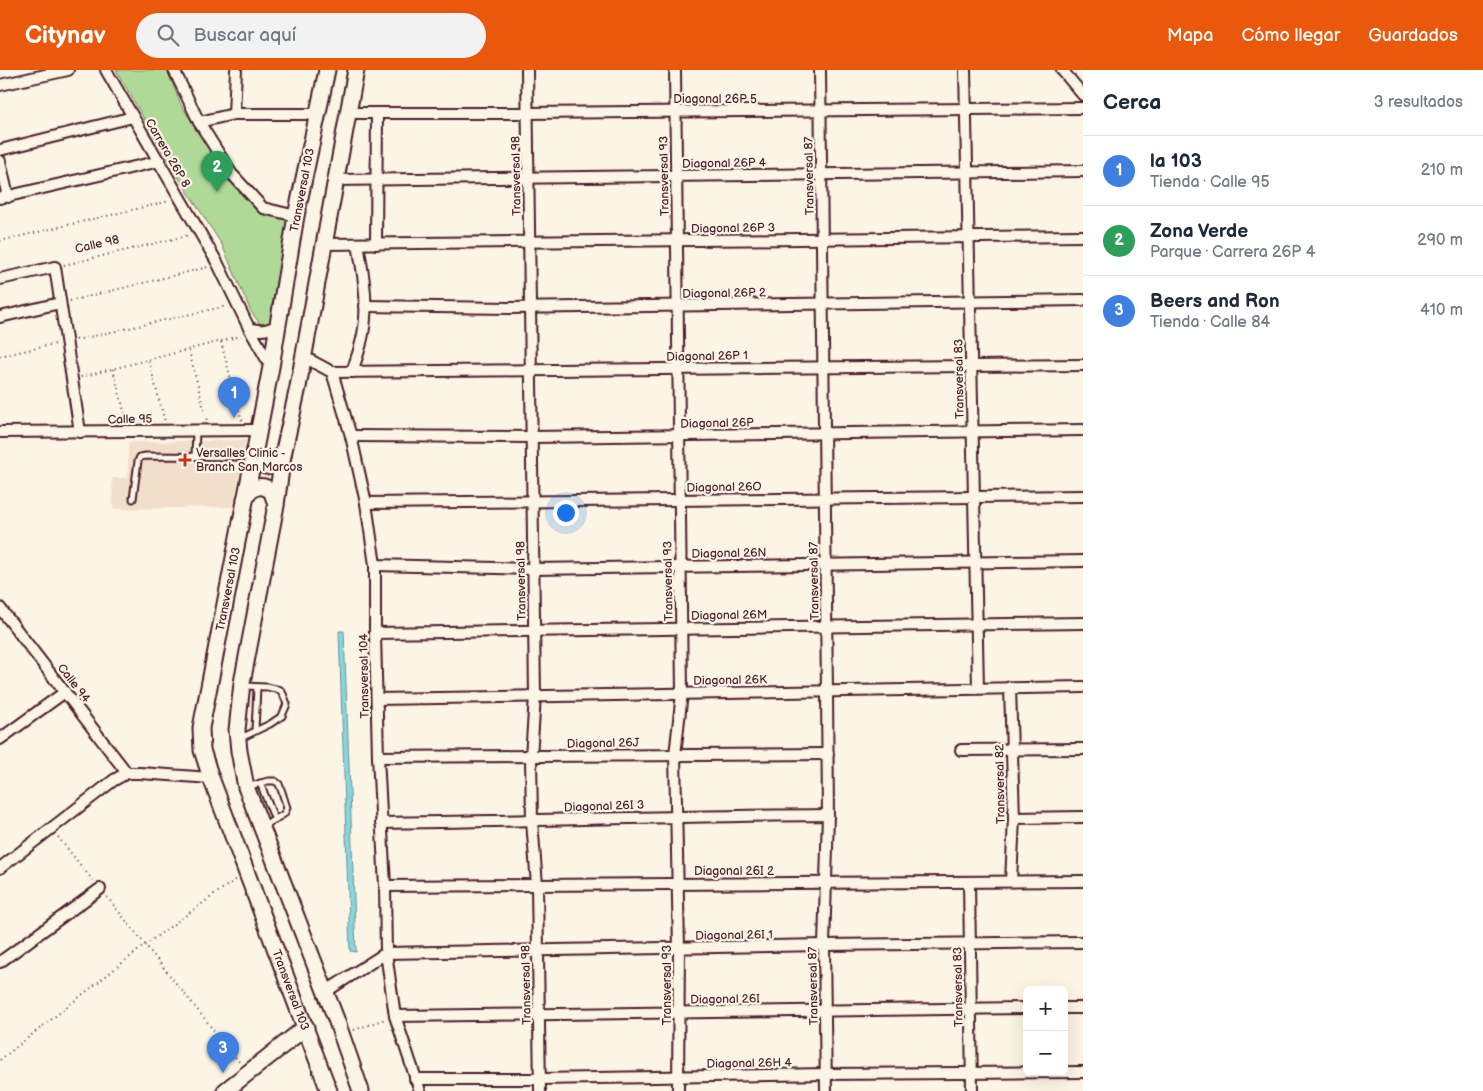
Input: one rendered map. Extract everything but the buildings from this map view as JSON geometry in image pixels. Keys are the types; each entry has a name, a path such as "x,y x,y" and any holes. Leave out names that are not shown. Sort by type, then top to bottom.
{"street":[{"path":"0,85 68,70"},
{"name":"Carrera 26P 8","path":"106,70 218,264 271,367"},
{"path":"174,70 199,122 231,173 264,208 296,216"},
{"path":"234,114 236,70"},
{"name":"Transversal 103","path":"327,70 296,216 271,367 252,430 254,456 201,728 202,750 211,778 329,1091"},
{"path":"356,70 304,356 283,455 250,687 237,730 239,751 268,823 325,992 361,1091"},
{"name":"Transversal 98","path":"527,70 535,696 531,757 532,821 537,885 540,1091"},
{"name":"Transversal 93","path":"675,70 682,693 675,755 680,1012 678,1091"},
{"name":"Transversal 87","path":"820,70 828,691 828,815 824,945 826,1091"},
{"name":"Transversal 83","path":"965,70 978,688"},
{"path":"1062,70 1083,95"},
{"name":"Diagonal 26P 5","path":"348,113 1083,108"},
{"path":"376,244 378,113"},
{"path":"199,122 234,114 317,114"},
{"path":"0,150 134,117"},
{"path":"0,161 4,198 160,161"},
{"name":"Diagonal 26P 4","path":"335,180 1083,172"},
{"name":"Diagonal 26P 3","path":"324,244 1083,236"},
{"path":"352,372 362,340 365,318 365,288 358,244"},
{"path":"0,279 55,267 80,432"},
{"name":"Diagonal 26P 2","path":"365,306 530,308 1083,300"},
{"path":"0,318 60,304"},
{"path":"251,331 268,330 279,323"},
{"path":"304,356 332,372"},
{"name":"Diagonal 26P 1","path":"332,372 1083,365"},
{"name":"Transversal 104","path":"332,372 351,436 366,503 375,565 378,757 385,886 386,953 394,1016"},
{"name":"Calle 95","path":"0,432 252,430"},
{"name":"Diagonal 26P","path":"351,436 532,438 1083,430"},
{"path":"254,456 258,463 266,466 276,465 283,455"},
{"path":"245,500 251,490 257,487 264,487 272,492 276,505"},
{"name":"Diagonal 26O","path":"366,503 1083,496"},
{"name":"Diagonal 26N","path":"375,565 533,569 1083,561"},
{"name":"Calle 94","path":"0,608 127,773"},
{"name":"Diagonal 26M","path":"375,633 1083,623"},
{"name":"Diagonal 26K","path":"377,698 1083,687"},
{"name":"Transversal 82","path":"1010,688 1014,818 1011,881"},
{"path":"1,736 65,692"},
{"path":"961,750 1083,749"},
{"name":"Diagonal 26J","path":"378,757 828,754"},
{"path":"0,868 114,780 127,773 211,778"},
{"name":"Diagonal 26I 3","path":"381,823 532,821 676,816 828,815"},
{"path":"1014,818 1083,817"},
{"name":"Transversal 83","path":"969,882 972,1091"},
{"name":"Diagonal 26I 2","path":"385,886 1083,882"},
{"path":"0,962 100,889"},
{"name":"Diagonal 26I 1","path":"386,953 1083,942"},
{"path":"325,992 386,953"},
{"name":"Diagonal 26I","path":"394,1016 1023,1008"},
{"path":"1068,1008 1083,1008"},
{"path":"394,1016 420,1091"},
{"path":"224,1091 306,1027"},
{"name":"Diagonal 26H 4","path":"415,1080 1083,1072"}],"lane":[{"path":"195,456 196,431"},
{"path":"133,499 140,457 254,456"},
{"path":"238,740 255,731 282,716 287,704 280,690 250,687 255,731"},
{"path":"253,785 275,781 279,784 287,808 284,814 268,823"}],"path":[{"path":"0,241 180,199"},
{"name":"Calle 98","path":"55,267 200,233"},
{"path":"60,304 218,264"},
{"path":"0,356 238,303"},
{"path":"72,380 221,342 251,331"},
{"path":"221,342 252,430"},
{"path":"189,350 210,431"},
{"path":"149,360 168,431"},
{"path":"113,369 130,432"},
{"path":"51,829 248,1072"},
{"path":"0,1060 145,945 247,871"}],"shaded area":[{"name":"Versalles Clinic - Branch San Marcos","path":"246,440 233,507 113,509 112,478 128,478 128,442"}],"green space":[{"path":"116,70 167,70 181,105 229,176 262,209 294,217 277,320 261,325 251,312 222,245 170,164"}],"water":[{"path":"339,631 344,631 356,952 350,951"}],"place":[{"name":"Zona Verde","path":"217,192"},
{"name":"la 103","path":"234,418"},
{"name":"Versalles Clinic - Branch San Marcos","path":"185,460"},
{"name":"Beers and Ron","path":"223,1073"}]}
